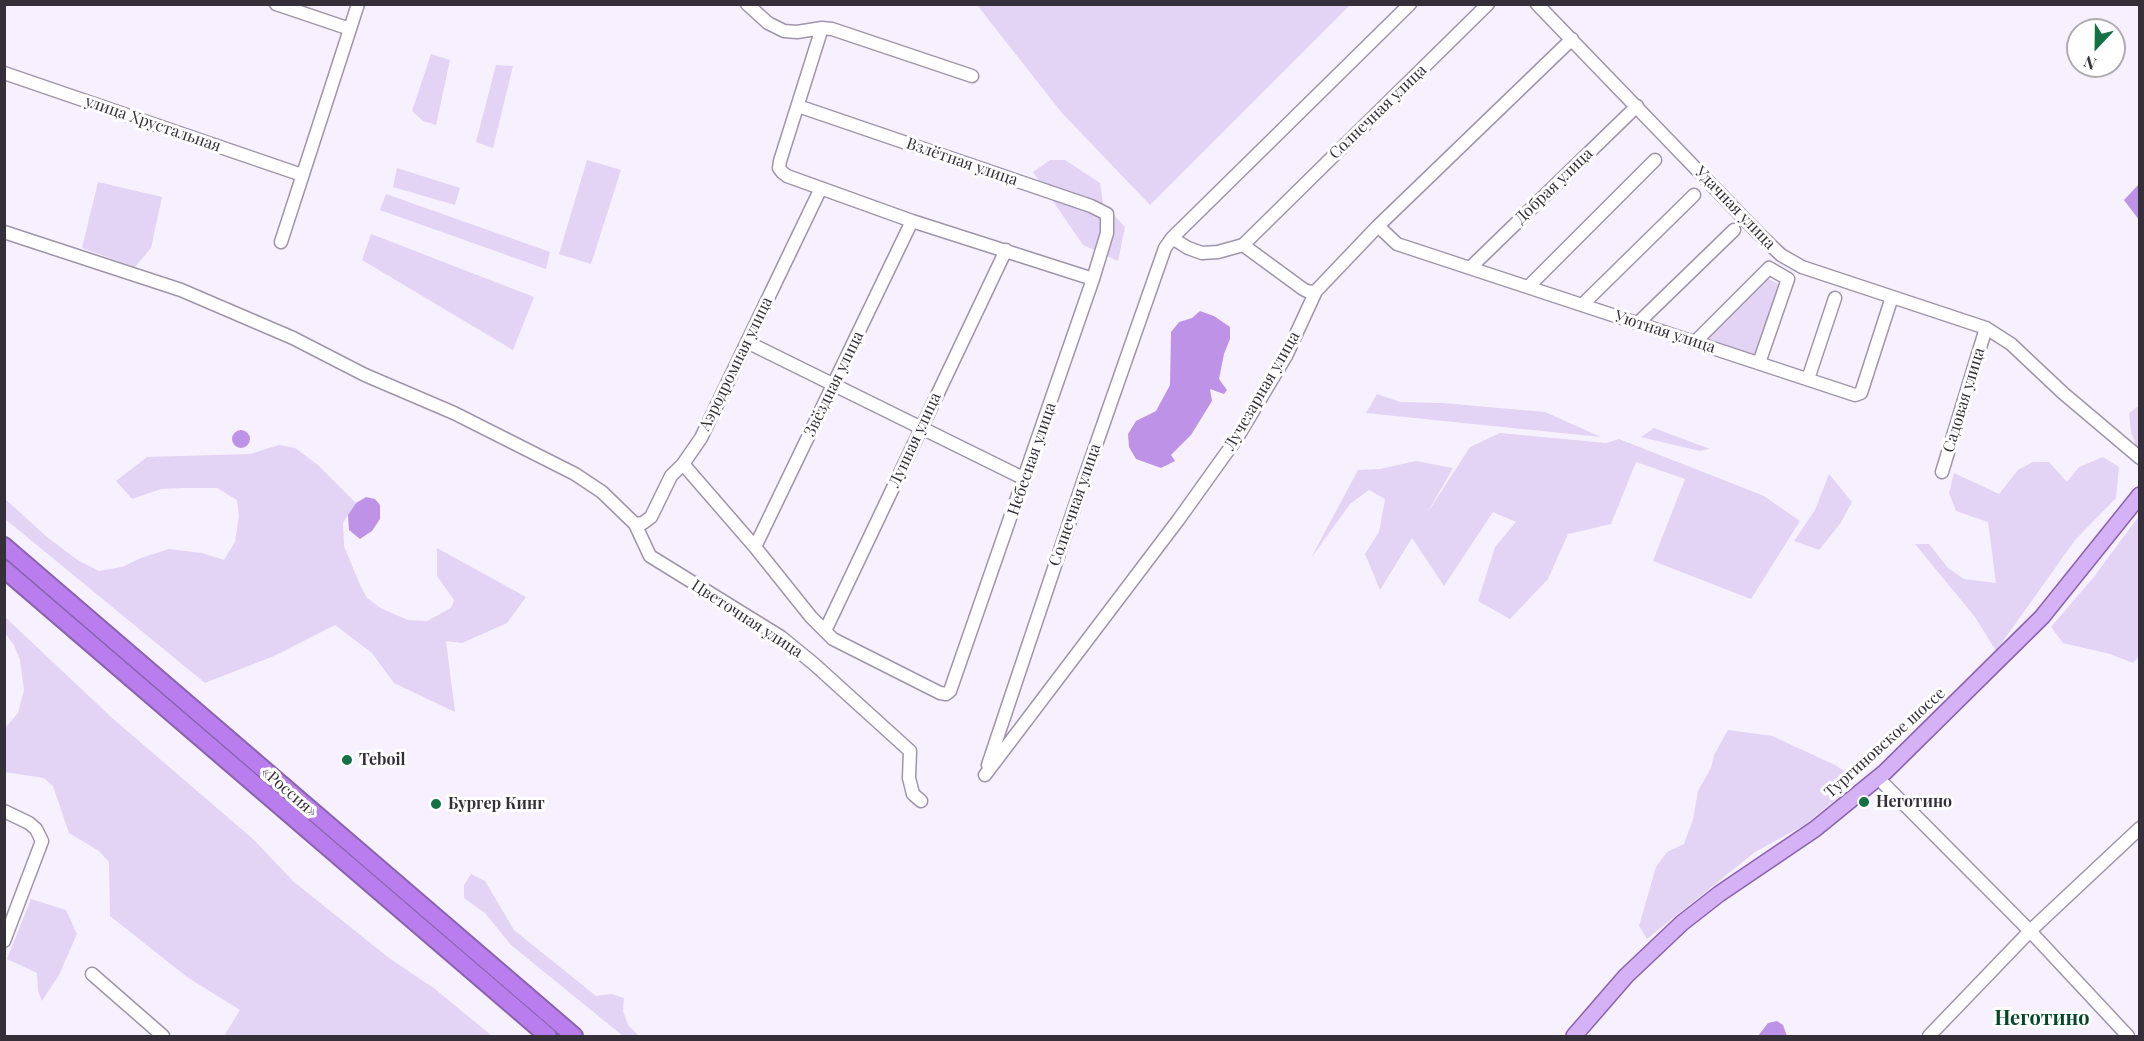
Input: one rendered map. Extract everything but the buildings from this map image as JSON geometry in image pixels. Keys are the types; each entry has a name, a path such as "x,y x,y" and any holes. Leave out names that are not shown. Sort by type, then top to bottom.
{"highway":[{"name":"«Россия»","path":"4,546 574,1036"},
{"name":"«Россия»","path":"4,569 548,1036"}],"main road":[{"name":"Тургиновское шоссе","path":"1574,1036 1626,976 1682,922 1815,829 1878,778 2042,617 2139,495"}],"street":[{"path":"276,4 350,29"},
{"path":"281,242 358,4"},
{"path":"747,4 768,23 784,31 797,32 822,28 972,76"},
{"name":"Солнечная улица","path":"985,775 1038,613 1165,249 1172,238 1410,4"},
{"name":"Солнечная улица","path":"1243,245 1488,4"},
{"name":"Удачная улица","path":"1537,4 1782,255 1802,267 1986,328 2012,344 2062,393 2139,458"},
{"path":"822,28 779,168 788,176 912,221 1093,279"},
{"name":"Лучезарная улица","path":"985,775 1179,519 1237,438 1286,356 1316,291 1378,226 1572,39"},
{"name":"улица Хрустальная","path":"4,73 302,175"},
{"name":"Взлётная улица","path":"798,106 1099,209 1107,214 1107,233"},
{"name":"Добрая улица","path":"1471,267 1637,106"},
{"path":"1528,286 1655,160"},
{"name":"Аэродромная улица","path":"635,524 643,523 651,517 671,476 683,464 701,438 821,188"},
{"path":"1582,304 1694,195"},
{"name":"Звёздная улица","path":"755,547 912,221"},
{"name":"Уютная улица","path":"1378,226 1396,244 1855,395 1860,394 1892,297"},
{"path":"1638,323 1734,230"},
{"name":"Цветочная улица","path":"4,232 181,290 293,338 365,375 454,413 575,474 602,492 635,524 650,556 781,637 910,751 909,778 913,794 921,801"},
{"name":"Небесная улица","path":"825,631 832,639 940,693 946,694 950,691 1025,479 1107,233"},
{"path":"1172,238 1202,253 1218,252 1243,245 1303,289 1309,292 1316,291"},
{"name":"Лунная улица","path":"825,631 1006,250"},
{"path":"1695,342 1769,268 1788,279 1759,363"},
{"path":"1808,379 1835,298"},
{"name":"Садовая улица","path":"1942,472 1986,328"},
{"path":"747,342 1025,479"},
{"path":"683,464 825,631"},
{"path":"1878,778 2030,931 2128,1036"},
{"path":"4,811 17,816 36,829 42,841 4,941"},
{"path":"1929,1036 2030,931 2139,828"},
{"path":"92,974 163,1036"}],"shaded area":[{"path":"977,5 1350,5 1150,205 1062,113"},
{"path":"431,54 450,60 436,125 423,121 412,111"},
{"path":"496,65 513,66 493,148 476,142"},
{"path":"587,160 621,170 591,264 559,254"},
{"path":"1050,160 1065,160 1100,183 1103,203 1125,227 1118,261 1083,245 1033,172"},
{"path":"397,168 460,188 455,205 393,187"},
{"path":"98,182 162,197 151,248 135,267 82,248"},
{"path":"2139,184 2139,220 2124,200"},
{"path":"386,194 550,252 546,269 380,210"},
{"path":"371,234 534,297 513,350 362,260"},
{"path":"1767,278 1780,285 1755,355 1749,358 1709,343 1706,339"},
{"path":"1200,311 1214,316 1230,327 1230,339 1224,354 1219,379 1227,390 1224,394 1210,389 1212,401 1191,435 1171,455 1175,461 1161,468 1136,459 1129,447 1128,434 1136,421 1156,411 1170,385 1171,332 1179,322 1192,318"},
{"path":"1377,394 1400,402 1442,403 1545,412 1601,437 1366,413"},
{"path":"2139,406 2139,449 2131,432 2129,413"},
{"path":"1654,428 1710,449 1700,451 1641,437"},
{"path":"241,430 247,433 250,439 247,445 241,448 235,445 232,439 235,433"},
{"path":"1500,433 1606,443 1619,439 1764,496 1800,521 1751,599 1653,561 1685,479 1636,462 1611,524 1568,534 1548,579 1510,619 1478,601 1495,547 1516,522 1493,512 1444,586 1412,538 1380,590 1365,554 1379,532 1385,499 1369,490 1350,504 1311,558 1358,470 1380,469 1416,461 1453,468 1426,515 1470,447"},
{"path":"279,445 295,448 318,465 356,503 343,523 344,546 367,598 382,609 408,620 427,621 451,608 454,600 437,576 437,548 526,597 507,623 462,643 446,641 455,712 394,683 372,653 335,625 274,656 205,683 5,519 4,498 47,537 79,561 99,571 122,567 169,549 202,553 224,560 235,542 239,516 237,500 217,488 161,489 132,499 116,481 147,457 250,454"},
{"path":"2103,457 2119,467 2116,498 2075,540 1996,651 1975,617 1915,544 1929,544 1948,568 1964,579 1996,583 1988,522 1956,511 1949,493 1954,473 1999,494 2018,470 2033,462 2049,462 2067,482 2079,467"},
{"path":"1829,474 1852,502 1840,524 1819,550 1794,541 1815,510"},
{"path":"366,497 375,499 380,505 380,519 372,531 360,539 349,530 348,515 356,503"},
{"path":"2139,516 2139,656 2133,663 2110,654 2063,643 2051,627 2093,578"},
{"path":"4,616 111,717 253,839 294,882 389,958 435,989 492,1036 224,1036 240,1010 187,977 110,916 109,862 99,851 69,833 53,786 44,778 5,772 5,728 18,713 24,690 20,660 14,645 5,633"},
{"path":"1728,730 1772,736 1835,765 1846,772 1847,790 1806,824 1755,852 1647,939 1639,926 1656,867 1667,852 1684,844 1693,819 1698,791"},
{"path":"471,874 485,881 514,930 596,996 611,994 624,998 623,1011 628,1025 639,1036 623,1036 511,945 485,913 464,898 464,885"},
{"path":"31,899 66,910 77,934 59,975 42,1001 38,991 37,973 7,959"},
{"path":"1777,1021 1783,1025 1787,1036 1758,1036 1768,1023"}],"place":[{"name":"Teboil","path":"347,760"},
{"name":"Неготино","path":"1864,802"},
{"name":"Бургер Кинг","path":"436,804"}],"district":[{"name":"Неготино","path":"2042,1019"}]}
